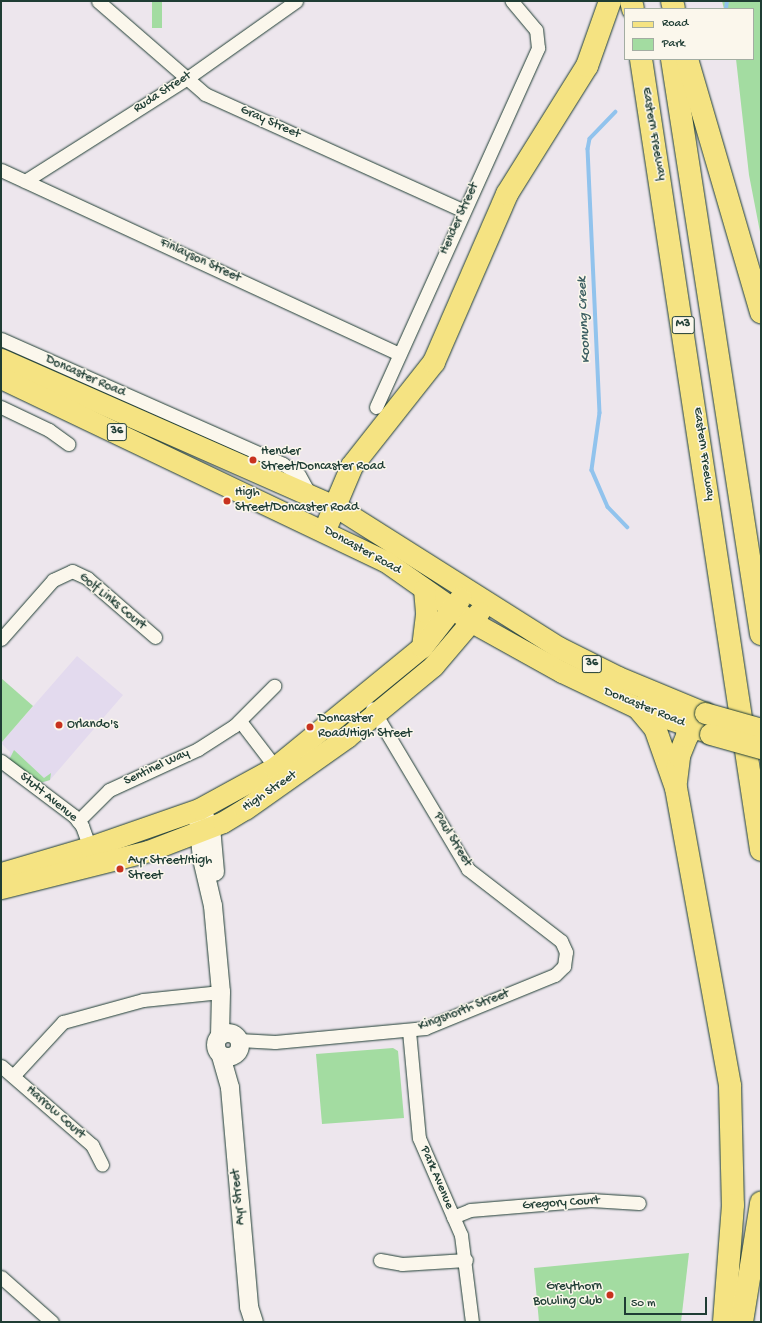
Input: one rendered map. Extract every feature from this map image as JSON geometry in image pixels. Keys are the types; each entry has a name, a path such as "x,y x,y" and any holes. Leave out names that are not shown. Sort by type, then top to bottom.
{"highway":[{"path":"325,530 359,455 402,406 434,362 507,194 586,66 610,1"},
{"name":"Eastern Freeway","path":"641,60 761,850"},
{"name":"M3","path":"672,60 761,634"},
{"path":"687,60 761,312"},
{"path":"638,708 655,728 676,788 733,1116 733,1206 724,1322"},
{"path":"676,788 679,756 703,725"},
{"path":"742,1322 761,1203"}],"main road":[{"name":"Doncaster Road","path":"1,359 220,458 335,506 486,603 703,725 761,729"},
{"name":"Doncaster Road","path":"1,378 325,530 385,561 452,609 500,639 638,708 703,725 761,748"},
{"path":"220,458 241,480 282,499 281,510"},
{"path":"422,647 426,612 424,589"},
{"name":"High Street","path":"1,873 93,856 204,829 294,777 370,705 422,647 466,590"},
{"name":"High Street","path":"1,888 93,856 199,809 274,768 370,705 451,647 486,603"},
{"path":"451,647 472,638 500,639"}],"street":[{"name":"Gray Street","path":"98,1 205,94 464,211"},
{"name":"Ruda Street","path":"25,181 186,79 296,1"},
{"name":"Hender Street","path":"376,407 538,48 536,30 512,1"},
{"name":"Finlayson Street","path":"1,170 400,354"},
{"name":"Doncaster Road","path":"1,339 283,464 299,476 311,497"},
{"path":"1,407 49,430 68,444"},
{"name":"Golf Links Court","path":"1,639 53,580 72,571 87,578 155,637"},
{"name":"Sentinel Way","path":"78,821 109,790 198,748 240,721 274,686"},
{"name":"Paul Street","path":"370,705 468,869 557,937 567,957"},
{"path":"240,721 274,768 294,777"},
{"name":"Stutt Avenue","path":"1,761 78,821 93,856"},
{"name":"Ayr Street","path":"199,809 204,829 221,992 231,1045 230,1088 250,1317"},
{"name":"Kingsnorth Street","path":"231,1045 409,1031 555,975 564,966 567,957"},
{"path":"13,1076 63,1022 143,1000 221,992"},
{"name":"Park Avenue","path":"409,1031 419,1138 455,1222 466,1260 472,1322"},
{"name":"Harrow Court","path":"1,1066 92,1145 102,1165"},
{"name":"Gregory Court","path":"455,1222 484,1211 591,1200 639,1202"},
{"path":"380,1260 402,1264 466,1260"},
{"path":"1,1277 52,1322"}],"shaded area":[{"path":"77,656 123,695 50,780 42,783 9,758 10,752 1,743"}],"green space":[{"path":"152,1 162,1 162,28 152,28"},
{"path":"722,1 761,1 761,237 749,175 736,60 754,60 754,8 724,8"},
{"path":"1,678 33,706 1,743"},
{"path":"14,750 44,778 51,773 50,780 40,783 9,760"},
{"path":"393,1048 398,1051 404,1118 322,1124 316,1054"},
{"name":"Greythorn Bowling Club","path":"689,1253 681,1322 539,1322 534,1268"}],"waterway":[{"name":"Koonung Creek","path":"726,8 727,1"},
{"name":"Koonung Creek","path":"616,112 590,139 588,149 600,413 592,470 608,507 627,527"}],"place":[{"name":"Hender Street/Doncaster Road","path":"253,460"},
{"name":"High Street/Doncaster Road","path":"227,501"},
{"name":"Orlando's","path":"59,725"},
{"name":"Doncaster Road/High Street","path":"310,727"},
{"name":"Ayr Street/High Street","path":"120,869"},
{"name":"Greythorn Bowling Club","path":"610,1295"}]}
